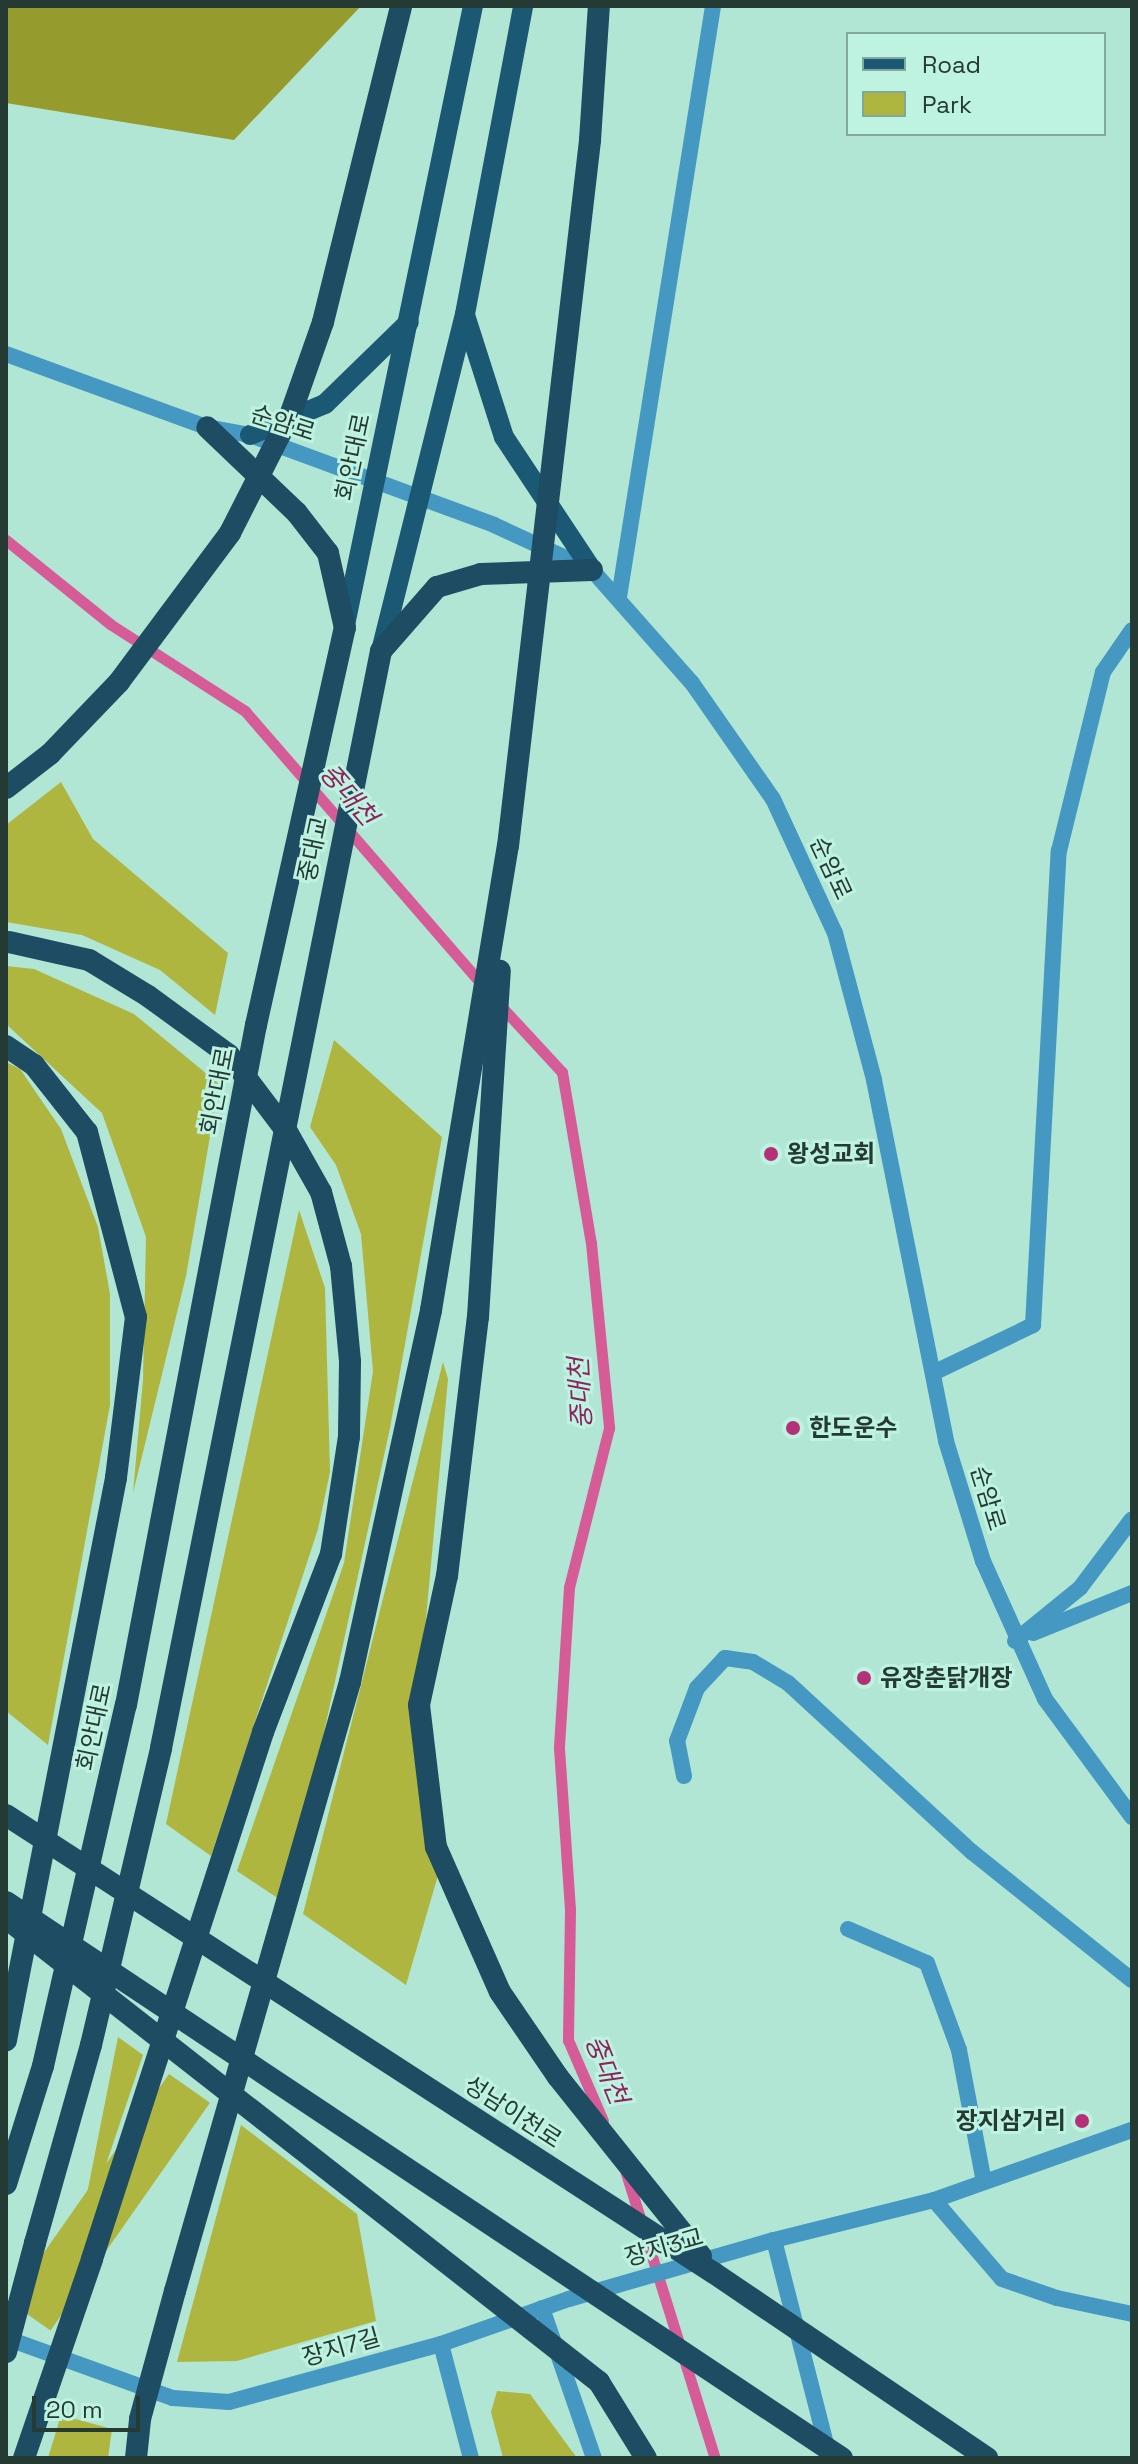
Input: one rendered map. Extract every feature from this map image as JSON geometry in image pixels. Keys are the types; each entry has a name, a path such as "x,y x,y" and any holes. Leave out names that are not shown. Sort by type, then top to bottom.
{"highway":[{"path":"6,788 50,754 119,682 230,533 291,413 323,322 401,6"},
{"path":"136,2458 140,2419 175,2291 350,1682 431,1310 508,846 590,140 599,6"},
{"path":"207,427 297,513 328,553 345,628"},
{"path":"381,651 437,587 481,574 592,570"},
{"name":"회안대로","path":"6,2184 43,2066 126,1705 256,1025 345,628"},
{"name":"중대교","path":"6,2352 91,2045 161,1748 296,1057 381,651"},
{"path":"508,846 478,1317 447,1576 419,1705 436,1847 500,1992 558,2077 714,2273"},
{"path":"8,942 89,960 148,996 229,1055 287,1132 321,1192 341,1266 350,1362 349,1437 331,1554 263,1732 24,2458"},
{"path":"6,1046 34,1065 87,1132 136,1317 116,1478 6,2040"},
{"name":"성남이천로","path":"10,1817 714,2273 987,2458"},
{"path":"6,1902 842,2458"},
{"path":"6,1918 599,2382 646,2458"}],"main road":[{"name":"회안대로","path":"345,628 473,6"},
{"path":"381,651 415,497 465,314 523,6"},
{"path":"465,314 504,437 592,570"},
{"path":"250,435 325,404 409,322"}],"street":[{"path":"619,597 713,6"},
{"name":"순암로","path":"6,354 207,427 250,435 374,480 494,525 592,570 692,683 773,799 835,933 874,1080 962,1500 1015,1641 1062,1724 1132,1817"},
{"path":"933,1373 1033,1325 1059,851 1103,672 1132,630"},
{"path":"1015,1641 1080,1588 1132,1519"},
{"path":"1015,1641 1132,1593"},
{"path":"684,1776 677,1741 697,1688 725,1658 753,1662 788,1683 972,1852 1132,1980"},
{"path":"848,1929 927,1963 959,2050 984,2182"},
{"name":"장지3교","path":"569,2299 774,2240 934,2200 1132,2130"},
{"path":"934,2200 1002,2279 1057,2298 1132,2314"},
{"path":"774,2240 829,2458"},
{"name":"장지7길","path":"6,2338 113,2380 173,2398 229,2402 441,2344 569,2299"},
{"path":"542,2308 594,2458"},
{"path":"441,2344 471,2458"}],"green space":[{"path":"6,6 361,6 234,140 6,103"},
{"path":"61,782 93,839 228,953 215,1015 160,970 82,935 6,922 6,825"},
{"path":"6,966 34,969 134,1014 219,1084 186,1276 133,1493 143,1380 146,1237 102,1113 6,1024"},
{"path":"334,1040 442,1137 390,1428 321,1746 279,1899 237,1871 344,1563 373,1371 361,1234 336,1165 310,1127"},
{"path":"6,1062 20,1069 61,1129 98,1227 110,1294 110,1405 48,1745 6,1711"},
{"path":"299,1210 325,1288 330,1472 318,1529 211,1856 166,1824"},
{"path":"443,1362 448,1379 418,1706 441,1865 406,1985 303,1914"},
{"path":"118,2037 143,2055 95,2197 83,2214"},
{"path":"169,2074 210,2103 51,2330 10,2302"},
{"path":"241,2125 357,2214 376,2321 237,2361 177,2362"},
{"path":"497,2391 530,2394 577,2458 503,2458 491,2412"},
{"path":"61,2415 112,2429 108,2458 48,2458"}],"waterway":[{"name":"중대천","path":"6,540 110,624 245,711 484,987"},
{"name":"중대천","path":"498,1003 562,1072 591,1243 609,1428 569,1587 559,1748 570,1910 568,2040 603,2121"},
{"name":"중대천","path":"626,2173 715,2458"}],"place":[{"name":"왕성교회","path":"771,1154"},
{"name":"한도운수","path":"793,1428"},
{"name":"유장춘닭개장","path":"864,1678"},
{"name":"장지삼거리","path":"1082,2121"}]}
